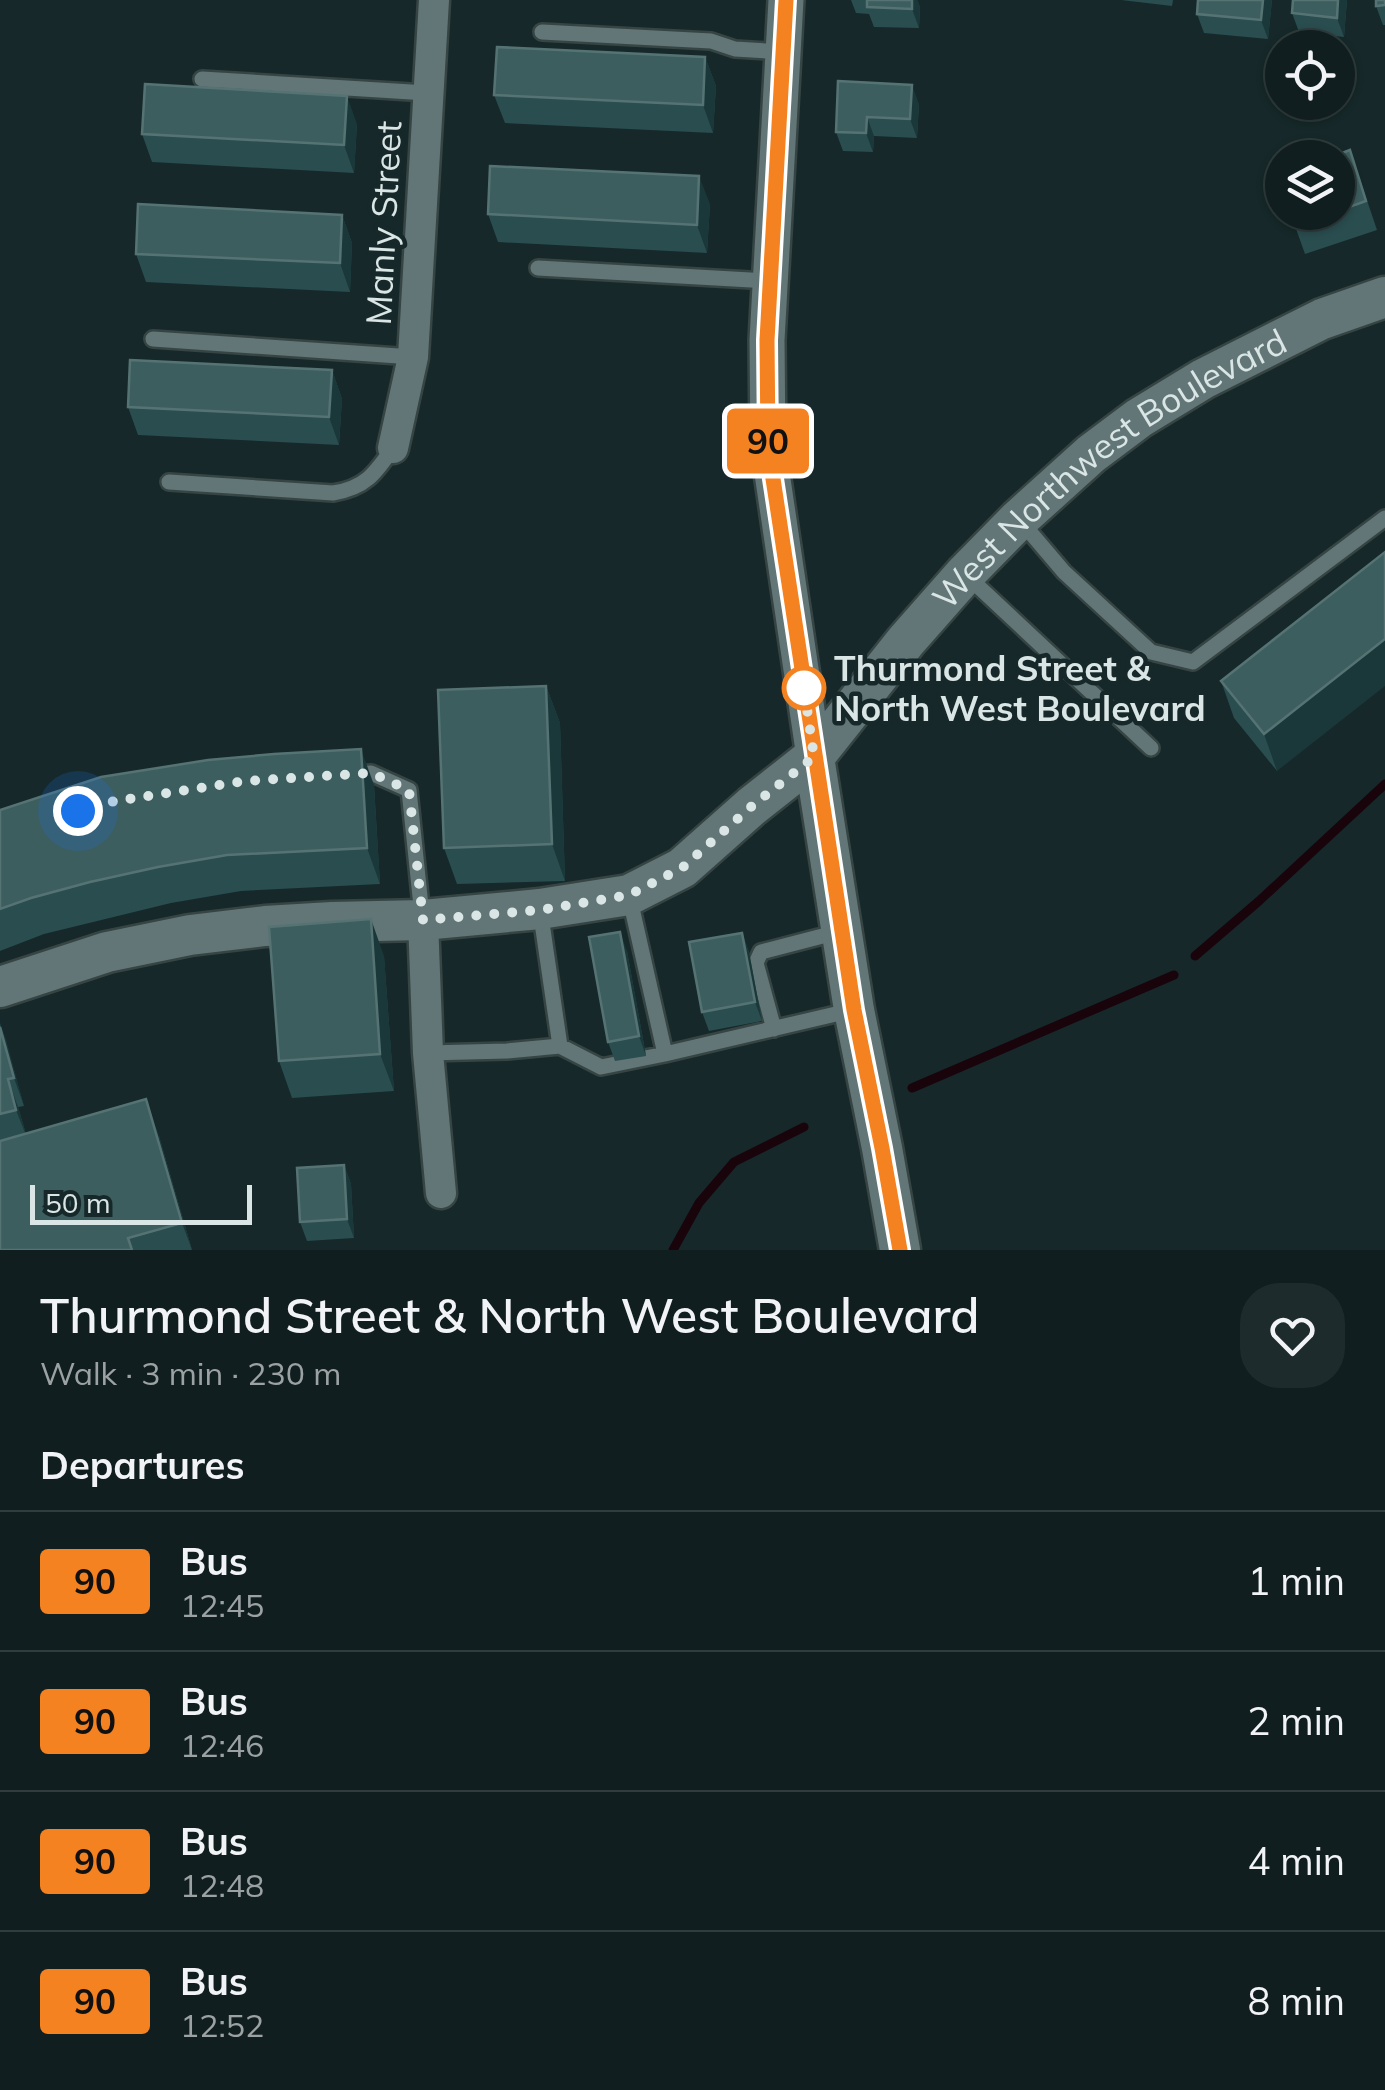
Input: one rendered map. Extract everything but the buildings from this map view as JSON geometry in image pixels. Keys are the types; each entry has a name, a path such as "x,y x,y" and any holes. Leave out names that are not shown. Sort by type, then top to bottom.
{"main road":[{"name":"West Northwest Boulevard","path":"0,987 107,952 190,935 265,926 423,920 540,910 629,895 682,868 814,757 965,574 1091,454 1139,418 1203,379 1322,320 1385,297"},
{"path":"814,757 854,1010 900,1250"}],"street":[{"name":"Manly Street","path":"392,448 412,357 434,0"},
{"path":"786,0 767,340 768,446 814,757"},
{"path":"423,920 428,1053 441,1193"}],"lane":[{"path":"542,32 710,41 735,49 783,52"},
{"path":"202,79 428,92"},
{"path":"538,268 770,281"},
{"path":"152,340 412,357"},
{"path":"170,482 332,493 351,490 376,474 392,448"},
{"path":"1019,519 1064,572 1151,652 1193,662 1385,518"},
{"path":"965,574 1152,748"},
{"path":"335,776 371,773 409,790 423,920"},
{"path":"629,895 665,1054"},
{"path":"540,910 560,1046"},
{"path":"774,1029 756,962 761,952 842,931"},
{"path":"428,1053 560,1046 601,1067 854,1010"}],"waterway":[{"path":"1195,956 1385,784"},
{"path":"912,1088 1174,975"},
{"path":"673,1250 699,1203 734,1162 804,1127"}],"bus line":[{"name":"90","path":"786,0 767,340 768,446 854,1010 900,1250"}],"place":[{"name":"Thurmond Street & North West Boulevard","path":"804,688"}],"route":[{"path":"78,811 115,801 246,781 371,773 409,790 423,920 540,910 629,895 682,868 814,757 802,674 804,688"}]}
